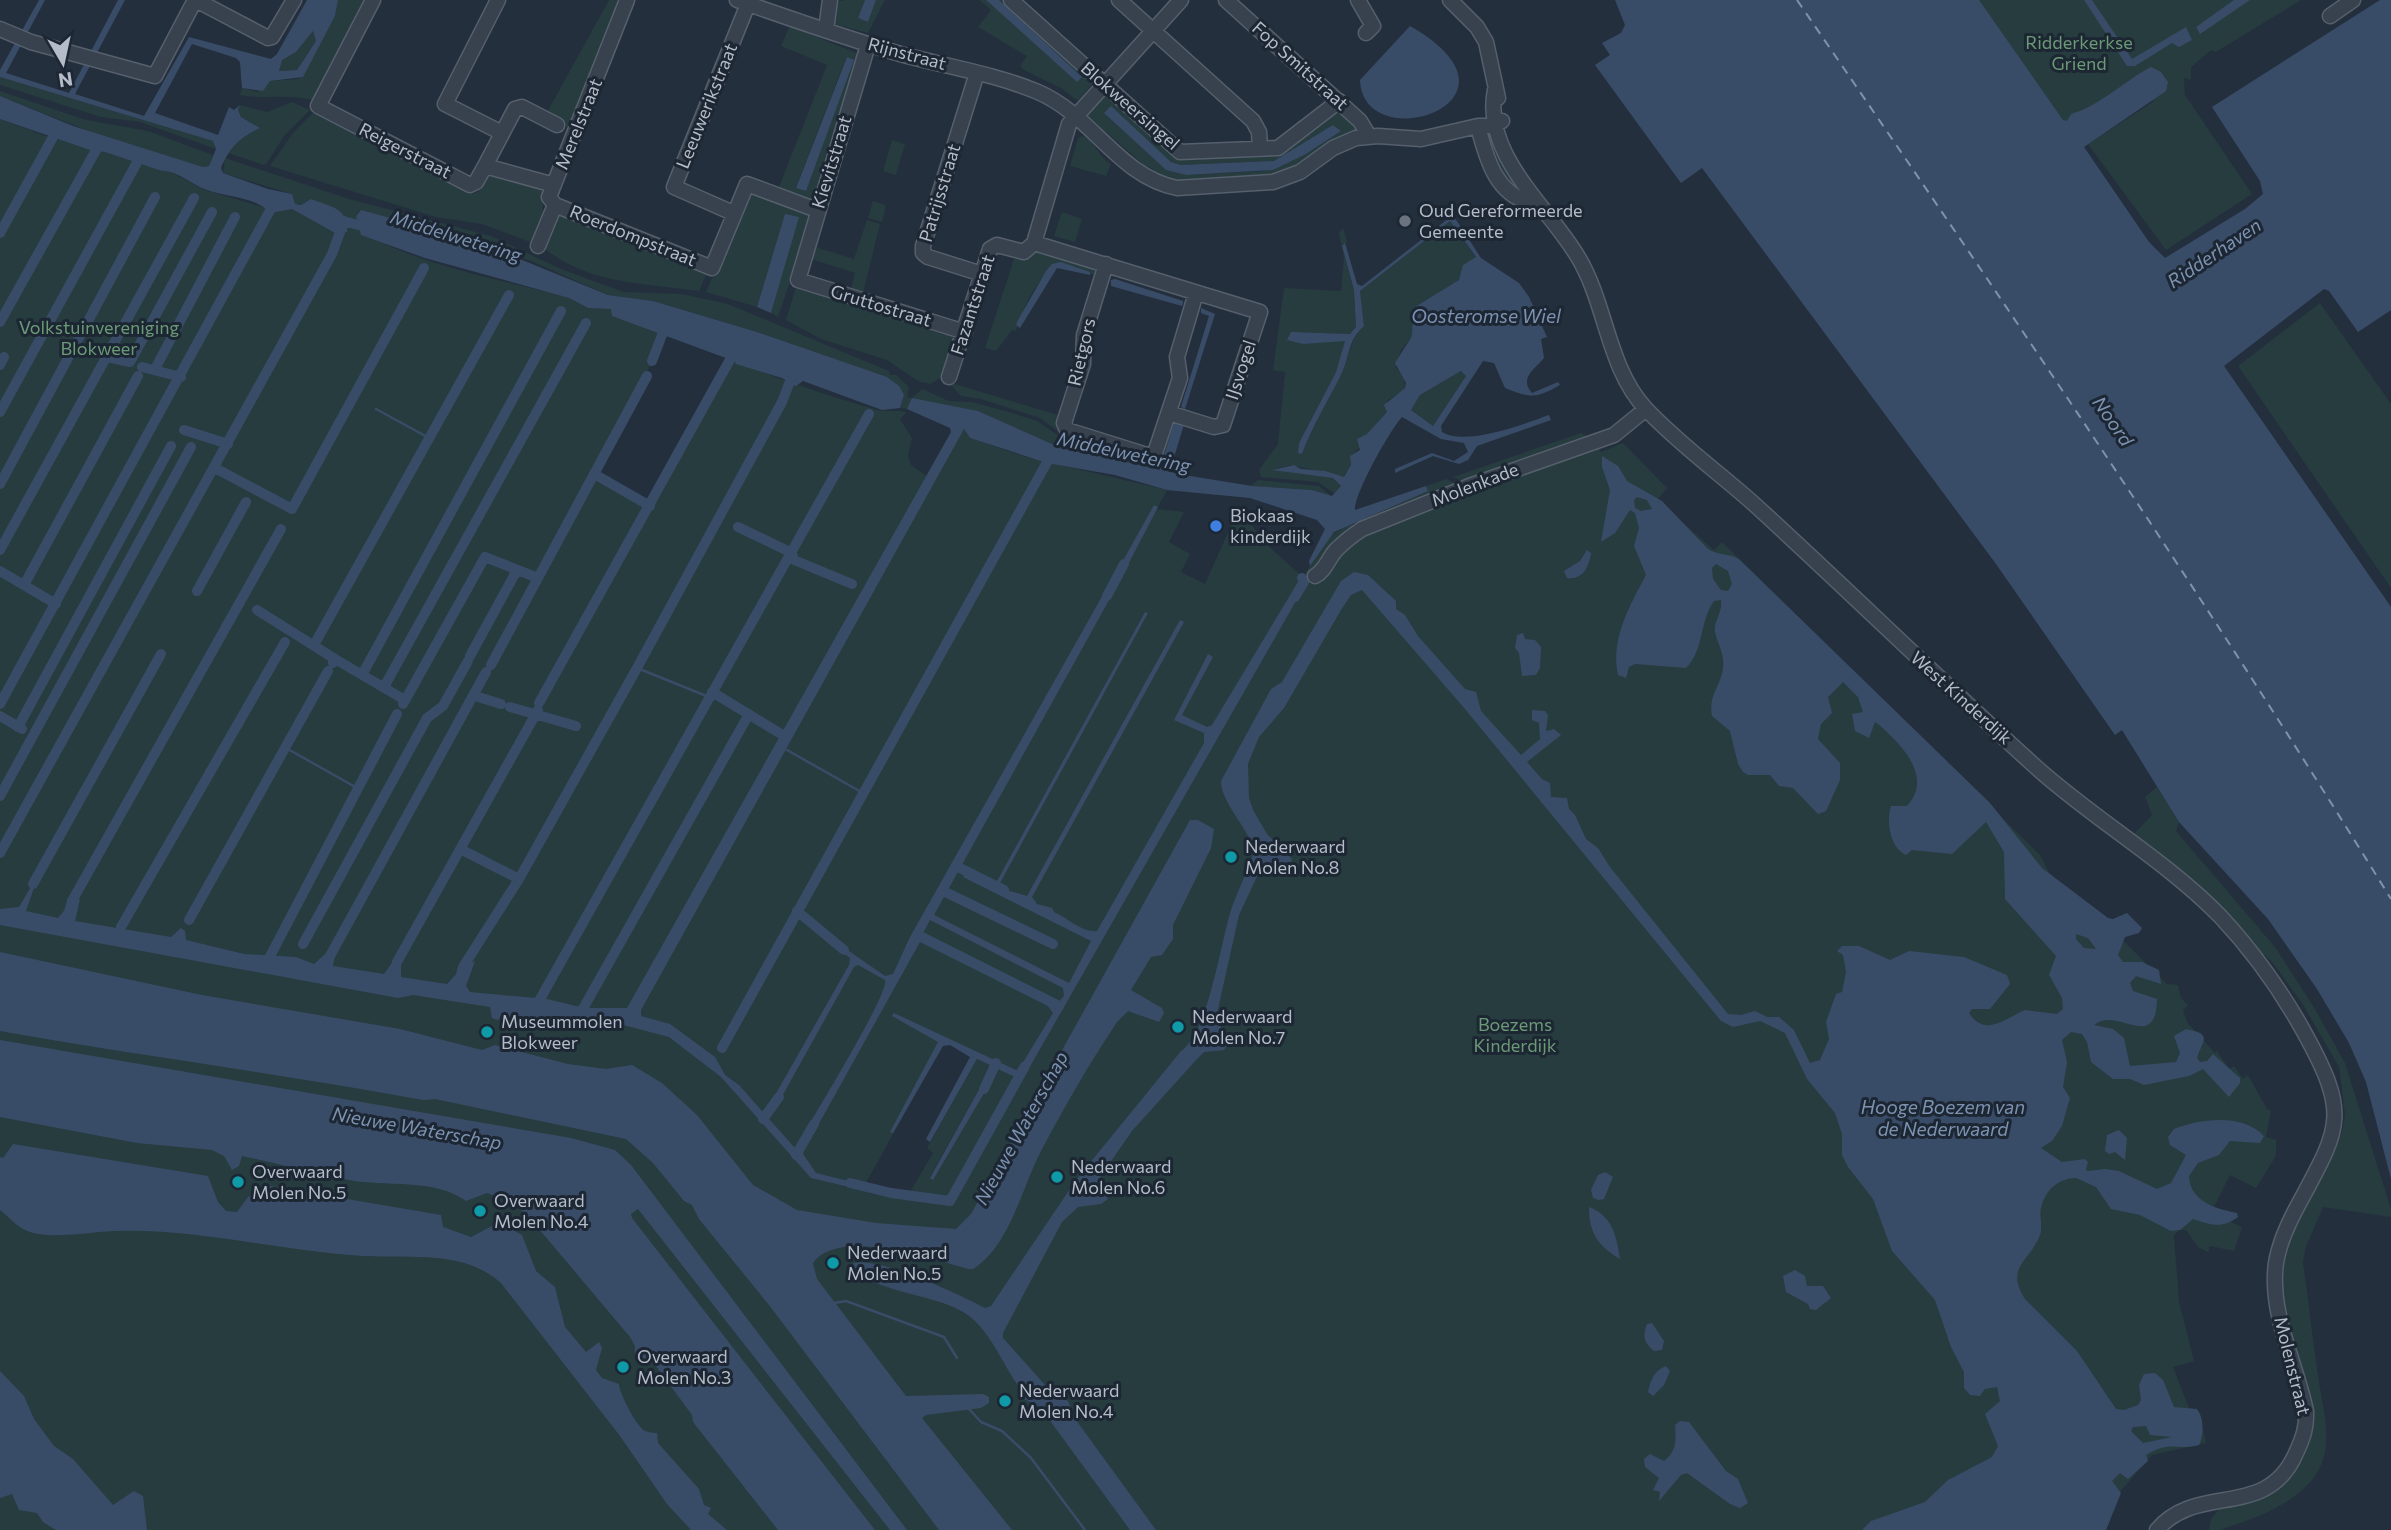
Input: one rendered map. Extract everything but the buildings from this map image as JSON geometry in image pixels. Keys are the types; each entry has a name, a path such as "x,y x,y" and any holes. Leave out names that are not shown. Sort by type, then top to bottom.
{"street":[{"path":"0,29 25,40 155,76 196,0 268,38 272,37 294,0"},
{"name":"Reigerstraat","path":"373,0 318,106 470,185 476,182 485,166"},
{"path":"498,0 445,103 502,134"},
{"name":"Merelstraat","path":"538,246 555,205 549,197 627,0"},
{"path":"825,30 830,0"},
{"name":"Blokweersingel","path":"1012,0 1180,152 1278,148 1339,101"},
{"path":"1119,0 1253,121 1259,132 1260,149"},
{"path":"1181,0 1074,115 1034,243 1203,295"},
{"name":"Fop Smitstraat","path":"1227,0 1360,121 1369,136"},
{"path":"1357,0 1373,26 1366,33"},
{"name":"West Kinderdijk","path":"1450,0 1477,27 1486,42 1507,151 1521,180 1578,256 1589,277 1623,374 1646,409 2038,768 2193,892 2229,926 2298,1021 2336,1100 2334,1135 2302,1198"},
{"path":"2330,16 2353,0"},
{"name":"Rijnstraat","path":"742,2 868,45 977,73 1040,93 1074,115 1135,171 1161,185 1177,188 1287,179 1333,148 1369,136"},
{"name":"Leeuwerikstraat","path":"733,213 674,187 742,2"},
{"name":"Kievitstraat","path":"797,280 868,45"},
{"name":"Patrijsstraat","path":"977,73 923,253 982,274"},
{"path":"554,185 485,166 514,109 522,107 557,125"},
{"path":"1369,136 1421,139 1478,126 1482,121 1500,122"},
{"name":"West Kinderdijk","path":"1478,126 1486,163 1495,176 1516,197 1537,203"},
{"path":"733,213 747,184 817,210"},
{"name":"Roerdompstraat","path":"555,205 712,268 733,213"},
{"name":"Fazantstraat","path":"949,377 993,246 1020,252 1034,243"},
{"name":"Rietgors","path":"1106,264 1084,335 1083,364 1064,427 1152,456 1180,379 1177,357 1203,295"},
{"name":"Gruttostraat","path":"797,280 965,332"},
{"name":"IJsvogel","path":"1169,413 1214,427 1223,425 1259,312 1203,295"},
{"name":"Molenkade","path":"1315,576 1322,572 1341,545 1363,529 1472,485 1614,435 1646,409"},
{"name":"Molenstraat","path":"2157,1530 2181,1510 2250,1496 2268,1489 2282,1478 2293,1460 2305,1432 2305,1411 2279,1313 2274,1280 2279,1248 2302,1198"}],"green space":[{"path":"338,0 369,0 315,101 296,97 240,95 242,88 258,92 270,81 299,79 335,16"},
{"path":"609,0 622,0 572,129 545,116"},
{"path":"865,0 858,18 868,22 876,0 885,0 868,33 831,23 835,2"},
{"path":"979,0 986,0 1077,81 1082,77 999,0 1009,0 1096,79 1078,101 1061,88 1024,70 1020,66 1027,56 978,27 991,10"},
{"name":"Ridderkerkse Griend","path":"1973,0 2301,0 2216,52 2211,50 2191,67 2191,80 2184,78 2185,95 2252,194 2166,250 2088,144 2156,100 2064,128"},
{"path":"790,26 861,55 816,202 777,192 827,65 781,46","holes":["846,58 853,61 806,191 796,187"]},
{"path":"313,31 316,41 297,70 279,71 281,60 296,52"},
{"path":"0,77 213,141 216,149 140,122 101,117 0,85"},
{"name":"Boezems Kinderdijk","path":"0,91 86,120 148,131 213,155 209,166 203,167 103,136 96,151 169,171 205,190 266,208 292,209 321,225 347,232 325,205 311,199 301,205 294,204 292,194 223,173 225,158 349,199 491,236 563,270 624,292 682,294 728,304 889,371 890,375 896,375 909,387 907,397 912,398 922,389 949,401 971,402 1006,411 1037,421 1063,439 1156,467 1170,426 1178,423 1159,470 1059,447 978,411 913,399 907,409 900,408 904,395 840,363 757,332 653,301 608,295 531,261 456,235 356,217 357,228 404,252 431,262 569,298 588,308 612,309 612,316 667,334 643,379 648,383 596,475 651,508 734,361 803,387 874,409 907,412 900,419 912,438 908,455 911,465 927,476 964,429 970,438 1026,457 1167,490 1157,509 1184,512 1169,542 1190,554 1181,572 1205,584 1235,517 1246,517 1264,542 1303,577 1328,537 1351,523 1356,529 1351,540 1431,507 1598,447 1601,452 1623,443 1667,488 1657,500 1714,550 1722,542 2040,855 2054,882 2075,893 2167,984 2178,985 2181,998 2188,1005 2183,1010 2187,1022 2215,1053 2217,1051 2229,1069 2234,1066 2243,1079 2248,1075 2267,1109 2271,1111 2266,1137 2276,1140 2276,1156 2256,1188 2230,1175 2211,1213 2242,1227 2234,1251 2210,1246 2208,1252 2198,1247 2186,1230 2179,1230 2174,1236 2179,1302 2194,1361 2173,1367 2193,1418 2200,1416 2206,1443 2152,1455 2120,1492 2106,1530 0,1530 0,119 57,140 96,134 0,96","holes":["949,1041 996,1068 977,1059 927,1148 933,1153 907,1197 872,1194 862,1190 942,1046","987,1075 992,1079 933,1180 930,1177"]},
{"path":"1103,94 1111,95 1176,154 1272,154 1338,110 1357,129 1323,154 1276,176 1176,181 1155,175 1153,169 1145,166 1086,112","holes":["1104,113 1148,142 1171,162 1181,165 1274,161 1341,131 1306,154 1263,171 1186,175 1166,170"]},
{"path":"292,102 310,110 284,136 267,163 264,165 228,153 242,136 260,128 241,117 238,110 240,105 267,112"},
{"path":"313,113 472,194 478,192 488,174 515,182 550,184 542,209 548,212 537,238 530,242 482,224 436,217 270,166 292,134"},
{"path":"1083,136 1111,164 1106,176 1070,166 1078,138"},
{"path":"1488,138 1497,142 1528,195 1497,174"},
{"path":"892,140 905,144 896,175 883,171"},
{"path":"750,192 813,214 778,317 771,313 798,217 785,215 757,307 706,292"},
{"path":"873,201 886,205 882,222 868,218"},
{"path":"1062,212 1082,219 1075,242 1054,236"},
{"path":"556,214 706,275 699,291 600,276 563,261 545,249"},
{"path":"867,220 880,224 863,293 851,289 855,273 811,259 812,246 854,259"},
{"path":"1450,221 1476,258 1459,280 1413,308 1412,336 1401,350 1396,367 1404,378 1405,389 1387,401 1387,412 1350,456 1351,465 1344,477 1291,465 1274,469 1333,478 1341,486 1335,494 1318,482 1261,477 1259,470 1278,444 1285,372 1273,370 1284,288 1341,291 1344,258 1339,233 1343,228 1347,242 1342,247 1354,290 1356,327 1350,334 1292,332 1346,341 1336,372 1299,443 1302,454 1341,375 1352,344 1364,326 1360,291"},
{"path":"1037,251 1093,268 1096,276 1061,262 1038,283 1016,331 1012,330 996,351 985,348 1014,259 1026,258"},
{"path":"796,287 945,335 947,332 955,334 945,375 930,384 918,381 887,360 821,339 786,320"},
{"path":"2320,303 2391,404 2391,588 2238,366"},
{"path":"1461,371 1466,376 1433,426 1411,410 1420,395"},
{"path":"948,382 1061,416 1063,435 1040,418 981,399 961,396"},
{"path":"1581,433 1592,439 1465,482 1453,477"},
{"path":"1446,479 1462,487 1360,524 1358,521 1427,491 1426,486"},
{"path":"1258,480 1319,486 1331,496 1312,490 1250,486"},
{"path":"2157,787 2179,822 2176,831 2275,947 2315,1009 2345,1063 2391,1209 2391,1217 2323,1207 2305,1249 2303,1264 2326,1427 2322,1462 2314,1477 2287,1501 2220,1530 2209,1530 2211,1519 2223,1504 2256,1497 2306,1441 2278,1288 2284,1251 2342,1132 2345,1115 2339,1067 2302,1003 2272,962 2131,837 2152,815 2145,797"}],"water":[{"path":"39,0 45,0 6,73 69,93 118,0 125,0 75,94 144,116 189,37 271,59 277,54 307,0 338,0 335,16 303,77 270,81 263,91 242,88 240,62 236,58 192,44 155,113 218,135 229,107 234,110 240,105 238,110 241,117 260,128 232,148 221,168 223,173 268,189 292,194 295,204 301,205 311,199 342,213 347,232 343,232 293,327 335,233 292,209 270,213 257,204 207,190 167,171 105,152 93,151 0,119 0,96 73,126 203,167 209,166 216,149 213,141 0,77 0,70","holes":["313,31 316,41 297,70 279,71 282,60 296,52"]},
{"path":"865,0 876,0 868,22 858,18"},
{"path":"986,0 999,0 1082,77 1077,82"},
{"path":"1615,0 1979,0 2063,120 2067,121 2071,114 2092,105 2151,67 2161,72 2168,82 2166,91 2084,147 2149,242 2165,258 2245,209 2263,194 2260,181 2212,107 2380,0 2391,0 2391,310 2358,332 2329,291 2324,289 2224,366 2391,607 2391,1179 2366,1082 2349,1043 2317,989 2268,919 2179,822 2122,730 2115,735 1996,564 1702,168 1681,183 1595,65 1610,55 1602,43 1621,33 1625,25"},
{"path":"2084,0 2092,0 2132,59 2186,27 2192,40 2179,47 2172,43 2135,66 2127,66"},
{"path":"2234,0 2250,0 2200,34 2196,27"},
{"path":"1410,26 1446,53 1459,78 1453,98 1436,112 1412,118 1388,116 1368,104 1360,80"},
{"path":"847,57 854,60 806,191 796,188"},
{"path":"1111,106 1171,162 1181,165 1274,161 1333,125 1341,131 1306,154 1273,170 1186,175 1166,170 1104,113"},
{"path":"361,210 478,242 608,295 653,301 757,332 887,377 899,386 904,395 900,408 882,410 803,381 796,386 782,378 736,364 612,316 611,309 588,308 569,298 425,258 361,235 356,217"},
{"path":"785,214 799,217 771,313 757,307"},
{"name":"Oosteromse Wiel","path":"1453,215 1481,258 1519,283 1529,297 1547,337 1541,339 1544,358 1529,374 1528,388 1532,393 1558,382 1560,385 1538,395 1521,394 1505,388 1494,363 1483,361 1441,426 1442,432 1465,437 1512,428 1549,415 1551,420 1477,446 1468,460 1459,464 1433,456 1395,473 1395,469 1432,453 1454,461 1468,452 1464,443 1441,439 1402,417 1374,462 1360,491 1355,510 1426,486 1428,491 1334,532 1310,566 1309,561 1325,529 1317,520 1250,498 1167,490 1115,475 1047,463 970,438 964,429 641,1010 641,1016 670,1024 715,1057 725,1075 739,1085 794,1147 804,1146 803,1154 816,1173 861,1184 862,1190 811,1178 721,1077 669,1037 593,1017 576,1022 515,1021 502,1014 498,1020 492,1018 490,1007 413,995 398,998 0,925 0,909 19,907 39,873 26,911 58,918 72,901 80,899 75,921 171,937 181,928 185,931 186,940 244,954 296,957 314,964 337,943 333,966 384,974 401,950 401,977 447,984 463,967 475,961 466,986 470,992 547,999 584,1008 627,1008 951,432 950,428 907,409 912,398 978,411 1059,447 1184,475 1252,486 1312,490 1332,496 1341,486 1333,478 1272,470 1294,465 1301,469 1325,471 1344,477 1351,465 1350,456 1360,450 1357,439 1367,434 1387,412 1384,405 1405,388 1406,383 1395,363 1412,336 1413,308 1459,280 1463,265 1476,257 1450,221 1360,291 1364,326 1351,344 1341,375 1302,454 1298,453 1299,443 1336,372 1345,341 1303,344 1287,340 1291,332 1350,334 1356,327 1354,290 1342,246 1345,243 1357,284 1362,286","holes":["1461,371 1466,376 1433,426 1411,410 1420,395"]},
{"path":"1061,262 1090,272 1090,275 1057,268 1020,328 1016,325 1018,320 1046,271 1052,264"},
{"path":"1111,280 1183,301 1182,306 1111,286"},
{"path":"1201,308 1215,314 1185,409 1181,407 1209,316 1201,313"},
{"name":"Hooge Boezem van de Nederwaard","path":"1602,456 1618,466 1627,481 1662,501 1708,549 1740,560 1990,803 2042,868 2108,918 2113,919 2127,913 2142,928 2139,933 2125,937 2118,955 2123,962 2142,962 2159,970 2161,984 2136,976 2130,983 2133,991 2157,999 2155,1015 2150,1023 2143,1026 2113,1020 2103,1020 2094,1025 2113,1029 2124,1038 2130,1066 2176,1062 2180,1053 2174,1036 2186,1029 2203,1036 2197,1058 2200,1062 2207,1061 2213,1054 2240,1078 2240,1083 2229,1097 2203,1069 2189,1076 2144,1085 2130,1079 2113,1079 2091,1062 2087,1042 2082,1034 2071,1032 2062,1040 2067,1062 2063,1087 2070,1098 2062,1126 2052,1141 2041,1148 2062,1162 2085,1159 2088,1162 2088,1171 2119,1171 2157,1189 2171,1183 2186,1155 2170,1145 2168,1137 2174,1129 2221,1120 2244,1124 2264,1136 2260,1143 2230,1141 2219,1155 2198,1163 2189,1176 2199,1198 2213,1206 2237,1213 2238,1217 2227,1223 2211,1224 2193,1219 2180,1230 2171,1231 2140,1215 2111,1209 2096,1187 2076,1178 2059,1183 2049,1191 2043,1202 2040,1235 2018,1271 2019,1288 2025,1299 2077,1351 2116,1409 2124,1410 2138,1405 2141,1400 2139,1385 2144,1374 2155,1373 2163,1380 2174,1407 2197,1409 2202,1421 2199,1445 2162,1448 2146,1455 2148,1461 2128,1479 2120,1473 2112,1481 2121,1493 2106,1530 1862,1530 1871,1521 1925,1502 1948,1480 1992,1457 1998,1446 1985,1414 2000,1401 1997,1387 1985,1389 1980,1396 1970,1395 1964,1388 1964,1372 1951,1347 1935,1300 1892,1251 1873,1199 1842,1155 1842,1134 1835,1113 1807,1079 1785,1033 1760,1021 1733,1027 1721,1021 1465,709 1362,590 1351,595 1341,610 1284,708 1259,737 1248,764 1249,798 1253,810 1267,834 1292,859 1284,872 1261,868 1239,915 1218,1009 1219,1022 1228,1044 1224,1050 1204,1052 1132,1131 1098,1180 1108,1199 1101,1204 1078,1207 1062,1222 1003,1333 1003,1338 1046,1386 1068,1401 1076,1420 1156,1530 1130,1530 1040,1407 1022,1398 1019,1387 993,1344 974,1320 949,1305 884,1286 855,1272 853,1263 882,1266 919,1278 985,1308 991,1306 1076,1180 1191,1041 1206,1007 1232,907 1254,851 1225,798 1221,781 1271,689 1282,682 1341,581 1354,572 1368,575 1396,601 1396,609 1405,615 1418,636 1465,689 1476,692 1481,711 1521,755 1540,739 1539,723 1532,720 1532,710 1545,711 1548,715 1546,731 1554,729 1561,735 1527,762 1542,779 1550,783 1551,797 1567,798 1569,809 1575,815 1586,839 1598,848 1610,867 1728,1014 1741,1015 1755,1011 1767,1017 1779,1017 1794,1030 1810,1063 1820,1060 1829,1039 1826,1022 1836,994 1842,992 1846,972 1843,955 1837,951 1842,946 1859,946 1890,960 1909,951 1964,957 2007,975 2010,984 1990,1009 1972,1009 1969,1013 1982,1024 1996,1024 2025,1010 2057,1014 2063,1009 2062,998 2049,975 2056,956 2005,899 2004,852 1986,822 1952,854 1912,850 1906,855 1896,847 1889,827 1891,806 1907,806 1917,784 1916,773 1904,751 1878,724 1875,722 1869,738 1855,731 1852,714 1863,712 1858,697 1843,682 1828,697 1832,713 1821,724 1818,739 1840,763 1840,780 1826,811 1818,814 1793,788 1779,786 1770,775 1748,775 1743,772 1738,764 1730,731 1712,716 1713,697 1723,669 1715,628 1721,600 1714,601 1709,609 1696,653 1686,668 1635,664 1629,667 1626,678 1618,675 1616,662 1619,636 1646,575 1634,546 1639,528 1635,513 1630,510 1615,533 1601,542 1610,490 1602,467","holes":["1637,497 1647,500 1652,509 1641,511 1635,508 1634,500","1716,564 1728,571 1732,584 1728,591 1721,590 1713,579 1712,568","2076,934 2088,938 2096,949 2084,948 2076,939","2146,1426 2150,1435 2172,1437 2143,1443 2131,1431 2133,1427"]},
{"path":"1154,505 1158,507 1121,578 1115,575"},
{"path":"1587,550 1591,553 1584,572 1577,577 1567,578 1564,571 1580,561"},
{"path":"1298,582 1304,587 1024,1077 1019,1079 977,1059 930,1142 926,1139 970,1057 950,1045 943,1046 893,1133 890,1132 938,1042 892,1016 894,1013 1016,1070 1053,1013 1047,1005 920,942 811,1138 805,1132 865,1028 885,980 858,965 854,967 775,1109 771,1107 770,1104 849,965 850,958 833,945 836,942 885,976 893,974 910,937 1109,584 1114,585 1108,602 934,915 1069,983 1091,941 963,877 966,872 991,884 997,881 1145,612 1148,613 1000,883 1003,889 1027,896 1180,620 1184,622 1032,897 1037,904 1052,908 1054,912 1080,927 1097,931 1204,743 1204,733 1174,720 1208,654 1213,657 1182,715 1207,727 1212,725","holes":["930,920 1063,988 1064,996 1056,1005 921,937"]},
{"path":"1523,633 1525,639 1535,640 1541,647 1540,668 1536,675 1522,676 1519,653 1515,648 1517,635"},
{"name":"Nieuwe Waterschap","path":"1190,820 1198,820 1214,829 1211,848 1173,925 1173,939 1162,955 1151,957 1131,990 1162,1008 1164,1013 1159,1022 1128,1011 1117,1022 1086,1070 1040,1153 1013,1216 996,1247 973,1269 910,1253 864,1246 843,1247 825,1253 813,1263 817,1279 906,1396 983,1394 989,1397 989,1403 981,1408 926,1415 922,1418 1012,1530 939,1530 769,1305 699,1219 692,1205 684,1201 653,1163 626,1139 435,1099 423,1100 0,1031 0,952 202,995 400,1029 482,1050 495,1045 568,1064 606,1069 632,1065 662,1083 697,1115 753,1185 797,1210 876,1223 956,1229 971,1214"},
{"name":"Nieuwe Waterschap","path":"0,1040 571,1138 615,1150 631,1165 907,1530 890,1530 638,1209 631,1214 632,1218 875,1530 778,1530 693,1422 692,1415 656,1366 647,1361 641,1362 635,1357 635,1346 630,1337 528,1216 513,1203 487,1193 466,1201 453,1194 425,1186 349,1180 242,1156 239,1166 232,1170 224,1156 212,1150 137,1143 0,1117"},
{"path":"987,1075 993,1078 933,1180 930,1178"},
{"path":"2119,1130 2127,1138 2125,1160 2115,1152 2109,1154 2105,1151 2107,1135"},
{"path":"13,1144 208,1176 218,1202 226,1211 237,1212 248,1197 271,1186 441,1215 443,1227 471,1237 494,1225 508,1227 522,1235 536,1271 555,1287 565,1327 586,1352 599,1342 602,1348 596,1370 602,1378 619,1384 625,1402 638,1423 645,1431 657,1433 658,1443 699,1489 704,1505 711,1508 708,1514 727,1530 691,1530 667,1504 620,1436 501,1283 486,1272 453,1260 330,1253 165,1232 62,1235 33,1233 18,1226 0,1210 0,1157 3,1158"},
{"path":"1605,1172 1613,1177 1604,1199 1593,1198 1591,1190 1598,1175"},
{"path":"1589,1207 1608,1221 1615,1235 1620,1259 1596,1238"},
{"path":"1795,1270 1805,1276 1807,1286 1823,1286 1831,1298 1816,1310 1810,1309 1808,1304 1786,1292 1783,1276"},
{"path":"1652,1323 1664,1341 1662,1350 1654,1351 1645,1339 1647,1324"},
{"path":"1666,1366 1670,1371 1664,1385 1653,1396 1648,1392 1652,1379"},
{"path":"0,1371 24,1396 34,1419 54,1446 73,1459 113,1505 134,1491 143,1496 147,1530 56,1530 43,1522 37,1513 19,1510 12,1494 0,1498"},
{"path":"1680,1421 1689,1422 1726,1471 1738,1479 1748,1503 1740,1508 1730,1504 1687,1473 1681,1475 1659,1501 1660,1492 1653,1490 1659,1478 1645,1467 1644,1459 1650,1454 1664,1461 1668,1457 1675,1445 1675,1425"}],"waterway":[{"path":"0,233 58,128"},
{"path":"0,322 100,143"},
{"path":"0,412 140,157"},
{"path":"0,484 155,197"},
{"path":"0,550 194,198"},
{"path":"0,704 274,203"},
{"path":"107,357 130,362 212,212"},
{"path":"155,369 235,217"},
{"name":"Middelwetering","path":"335,219 370,228"},
{"path":"0,853 332,254 344,221"},
{"path":"215,468 292,509 424,268"},
{"path":"314,645 509,295"},
{"path":"363,673 561,311"},
{"path":"652,361 667,322"},
{"path":"384,687 586,323"},
{"path":"539,703 737,347"},
{"path":"0,365 4,357"},
{"path":"142,367 181,377"},
{"path":"460,979 463,967 519,879 637,668 782,402 794,371"},
{"path":"24,585 138,376"},
{"path":"491,665 647,376"},
{"path":"376,409 429,438"},
{"path":"535,1008 869,414"},
{"path":"1162,479 1179,424"},
{"path":"184,430 228,444"},
{"path":"18,727 171,446"},
{"path":"0,796 191,447"},
{"path":"722,1048 1051,455"},
{"path":"596,475 650,506"},
{"path":"197,591 246,502"},
{"path":"738,527 792,553 794,560 852,584"},
{"path":"69,912 72,901 281,529"},
{"path":"403,704 485,557 538,578"},
{"path":"1107,596 1124,564"},
{"path":"470,656 517,570"},
{"path":"0,571 56,604"},
{"path":"1295,597 1304,582 1302,578"},
{"path":"257,610 335,659"},
{"path":"121,927 285,642"},
{"path":"33,884 161,654"},
{"path":"333,663 335,659 405,700"},
{"path":"303,944 427,718 443,706 468,661"},
{"path":"637,668 709,697"},
{"path":"189,920 328,671"},
{"path":"330,956 486,672"},
{"path":"712,692 786,737"},
{"path":"475,696 501,704"},
{"path":"510,707 576,726"},
{"path":"397,962 538,710"},
{"path":"266,964 397,714"},
{"path":"580,1014 749,714"},
{"path":"0,716 22,729"},
{"path":"286,748 357,788"},
{"path":"787,750 863,793"},
{"path":"462,850 519,879"},
{"path":"956,866 1004,890"},
{"path":"943,891 1053,944"},
{"path":"797,911 844,950"},
{"path":"918,935 1059,1006"},
{"path":"984,1089 996,1063"},
{"path":"850,1183 891,1193 950,1201 1025,1066"},
{"path":"763,1119 779,1097"},
{"path":"796,1155 814,1124"},
{"path":"834,1303 846,1301 944,1337 957,1358"},
{"path":"969,1409 981,1422 1002,1431 1031,1458 1085,1530"}],"ferry route":[{"path":"1797,0 2174,558 2391,899"}],"place":[{"name":"Oud Gereformeerde Gemeente","path":"1405,221"},
{"name":"Biokaas kinderdijk","path":"1216,526"},
{"name":"Nederwaard Molen No.8","path":"1231,857"},
{"name":"Nederwaard Molen No.7","path":"1178,1027"},
{"name":"Museummolen Blokweer","path":"487,1032"},
{"name":"Nederwaard Molen No.6","path":"1057,1177"},
{"name":"Overwaard Molen No.5","path":"238,1182"},
{"name":"Overwaard Molen No.4","path":"480,1211"},
{"name":"Nederwaard Molen No.5","path":"833,1263"},
{"name":"Overwaard Molen No.3","path":"623,1367"},
{"name":"Nederwaard Molen No.4","path":"1005,1401"}],"water label":[{"name":"Ridderhaven","path":"2214,253"},
{"name":"Noord","path":"2113,421"}],"park label":[{"name":"Volkstuinvereniging Blokweer","path":"99,338"}]}
